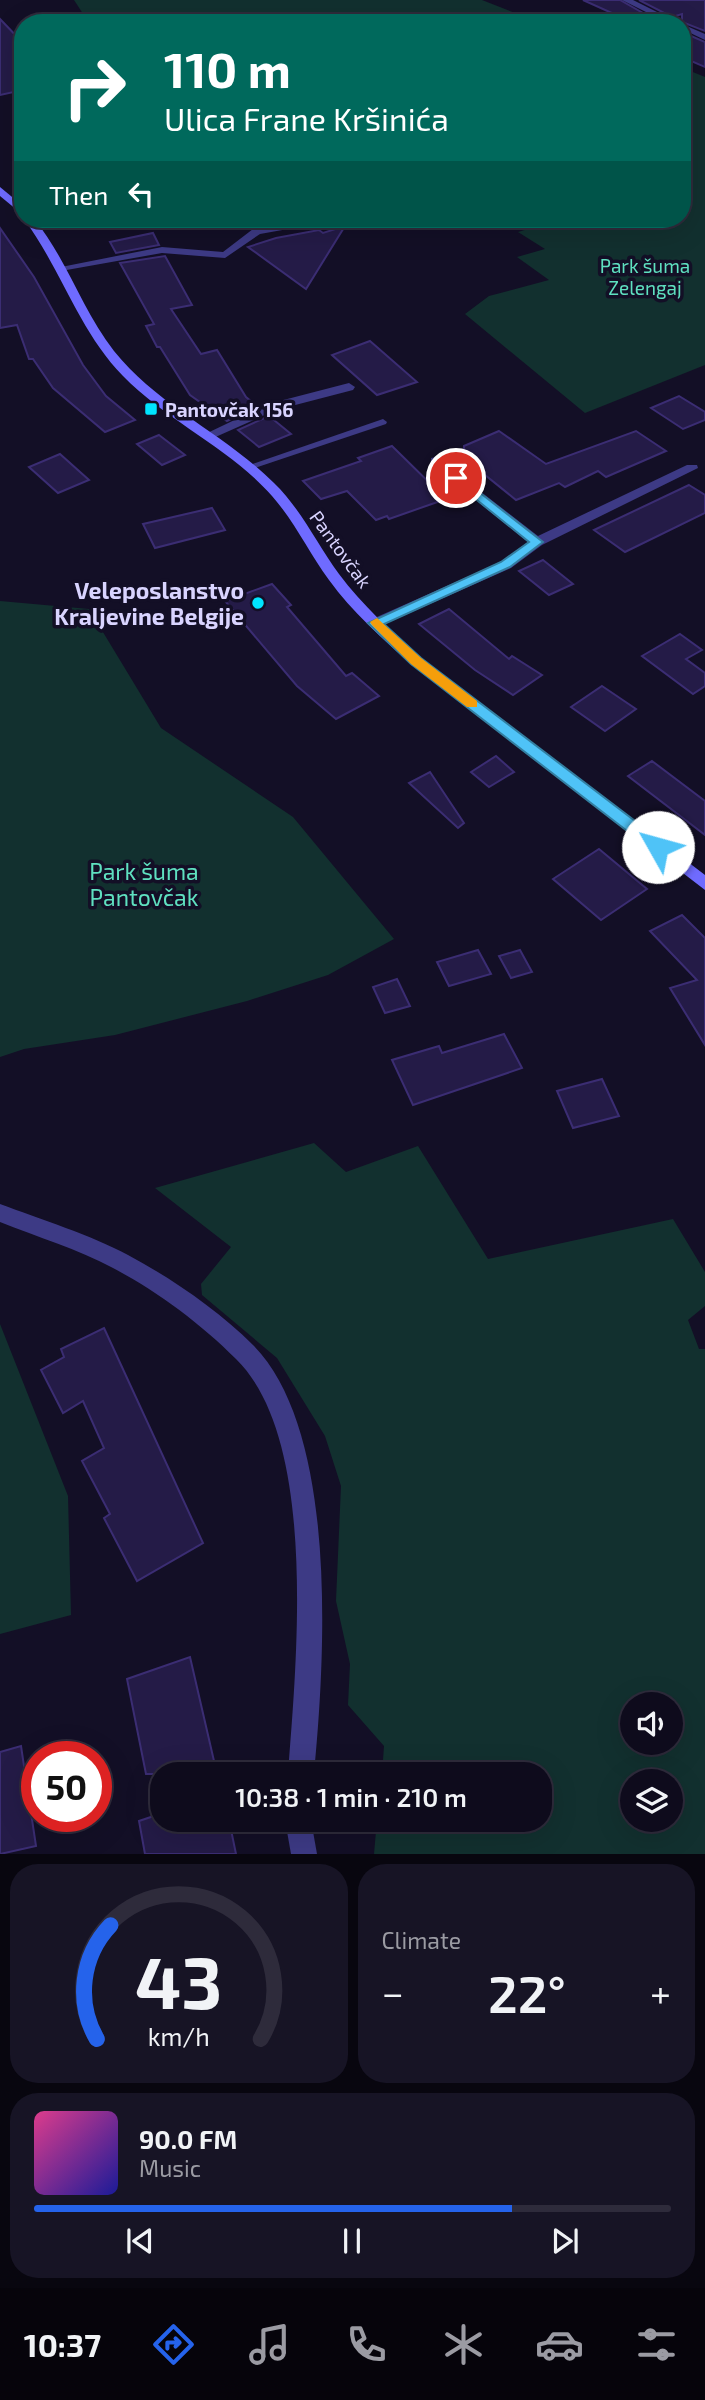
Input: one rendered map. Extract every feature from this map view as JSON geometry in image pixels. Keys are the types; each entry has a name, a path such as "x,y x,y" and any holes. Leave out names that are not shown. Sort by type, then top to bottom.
{"main road":[{"path":"0,190 14,203"},
{"name":"Pantovčak","path":"35,228 61,268 109,354 135,382 249,467 272,488 335,579 374,623 416,661 705,884"}],"street":[{"path":"626,0 656,14"},
{"path":"61,268 162,250 225,255 257,231 278,228"},
{"path":"207,436 272,407 349,387"},
{"path":"436,461 537,542"},
{"path":"374,623 506,565 537,542 692,468"},
{"path":"0,1213 120,1261 187,1304 246,1353 282,1407 301,1476 311,1628 302,1762"},
{"path":"300,1832 304,1854"}],"lane":[{"path":"249,467 383,422"}],"green space":[{"path":"74,0 482,0 517,14 83,14"},
{"name":"Park šuma Zelengaj","path":"691,71 705,77 705,365 585,413 465,314 489,296 549,280 517,257 545,249 518,232 531,228 691,228"},
{"name":"Park šuma Pantovčak","path":"0,601 89,609 161,728 293,817 394,939 328,975 247,1001 115,1035 24,1049 0,1057"},
{"path":"314,1143 346,1172 418,1146 488,1259 673,1219 705,1272 705,1306 688,1320 699,1349 705,1349 705,1854 374,1854 376,1832 552,1832 552,1762 383,1762 384,1746 348,1705 350,1664 336,1601 341,1486 325,1436 277,1358 202,1295 201,1284 231,1247 155,1188"},
{"path":"0,1324 68,1496 71,1615 0,1634"}],"building":[{"path":"583,0 620,0 645,14 614,14"},
{"path":"639,0 705,0 705,31 691,26 691,14 666,14"},
{"path":"0,19 14,34 14,92 0,95"},
{"path":"691,36 705,42 705,67 691,61"},
{"path":"0,228 34,277 83,365 106,396 135,420 105,432 53,388 33,359 29,359 17,325 0,328"},
{"path":"344,228 306,289 248,247 276,238 319,230 323,233"},
{"path":"153,233 159,245 116,253 110,242"},
{"path":"165,256 192,305 171,309 201,354 217,350 246,397 257,406 227,421 190,395 160,347 157,347 146,326 154,324 120,263"},
{"path":"370,341 417,382 377,395 332,355"},
{"path":"679,396 705,412 705,420 683,429 651,408"},
{"path":"269,416 291,434 259,447 238,430"},
{"path":"499,431 546,464 636,431 666,451 606,477 598,471 565,487 559,483 516,500 464,458 464,446"},
{"path":"159,435 185,455 162,465 137,444"},
{"path":"392,446 446,499 389,519 387,516 376,520 347,491 321,499 303,481 361,461 358,458"},
{"path":"60,454 89,480 58,493 29,467"},
{"path":"689,485 705,495 705,513 625,552 594,530"},
{"path":"212,508 225,530 155,548 143,524"},
{"path":"543,560 573,584 549,595 519,571"},
{"path":"272,584 291,605 287,607 346,676 352,673 379,696 336,719 297,686 225,601"},
{"path":"449,609 509,659 512,656 542,675 513,695 475,670 419,624"},
{"path":"680,634 702,650 686,659 705,673 705,686 693,694 642,656"},
{"path":"602,686 636,709 605,731 571,707"},
{"path":"496,756 514,772 489,787 471,772"},
{"path":"652,761 705,801 705,835 628,776"},
{"path":"430,772 464,823 458,828 409,783"},
{"path":"599,849 647,889 601,920 553,879"},
{"path":"682,915 705,938 705,1045 670,988 697,980 650,931"},
{"path":"478,950 491,974 449,986 437,962"},
{"path":"520,950 532,972 511,978 499,956"},
{"path":"397,979 410,1006 385,1013 373,987"},
{"path":"504,1034 522,1068 413,1105 392,1060 439,1046 442,1053"},
{"path":"602,1079 619,1116 573,1128 557,1091"},
{"path":"104,1328 203,1543 137,1581 104,1518 110,1514 82,1461 104,1448 83,1401 63,1413 41,1370 64,1357 61,1349"},
{"path":"190,1657 214,1762 150,1762 150,1774 146,1774 127,1679"},
{"path":"21,1746 21,1832 34,1832 36,1846 0,1854 0,1752"},
{"path":"150,1817 150,1832 231,1832 236,1854 145,1854 139,1821"}],"slow traffic":[{"path":"377,622 374,623 416,661 472,704"}],"place":[{"name":"Pantovčak 156","path":"151,409"},
{"name":"Veleposlanstvo Kraljevine Belgije","path":"258,603"}],"route":[{"path":"456,478 537,542 506,565 374,623 416,661 658,847"}]}
